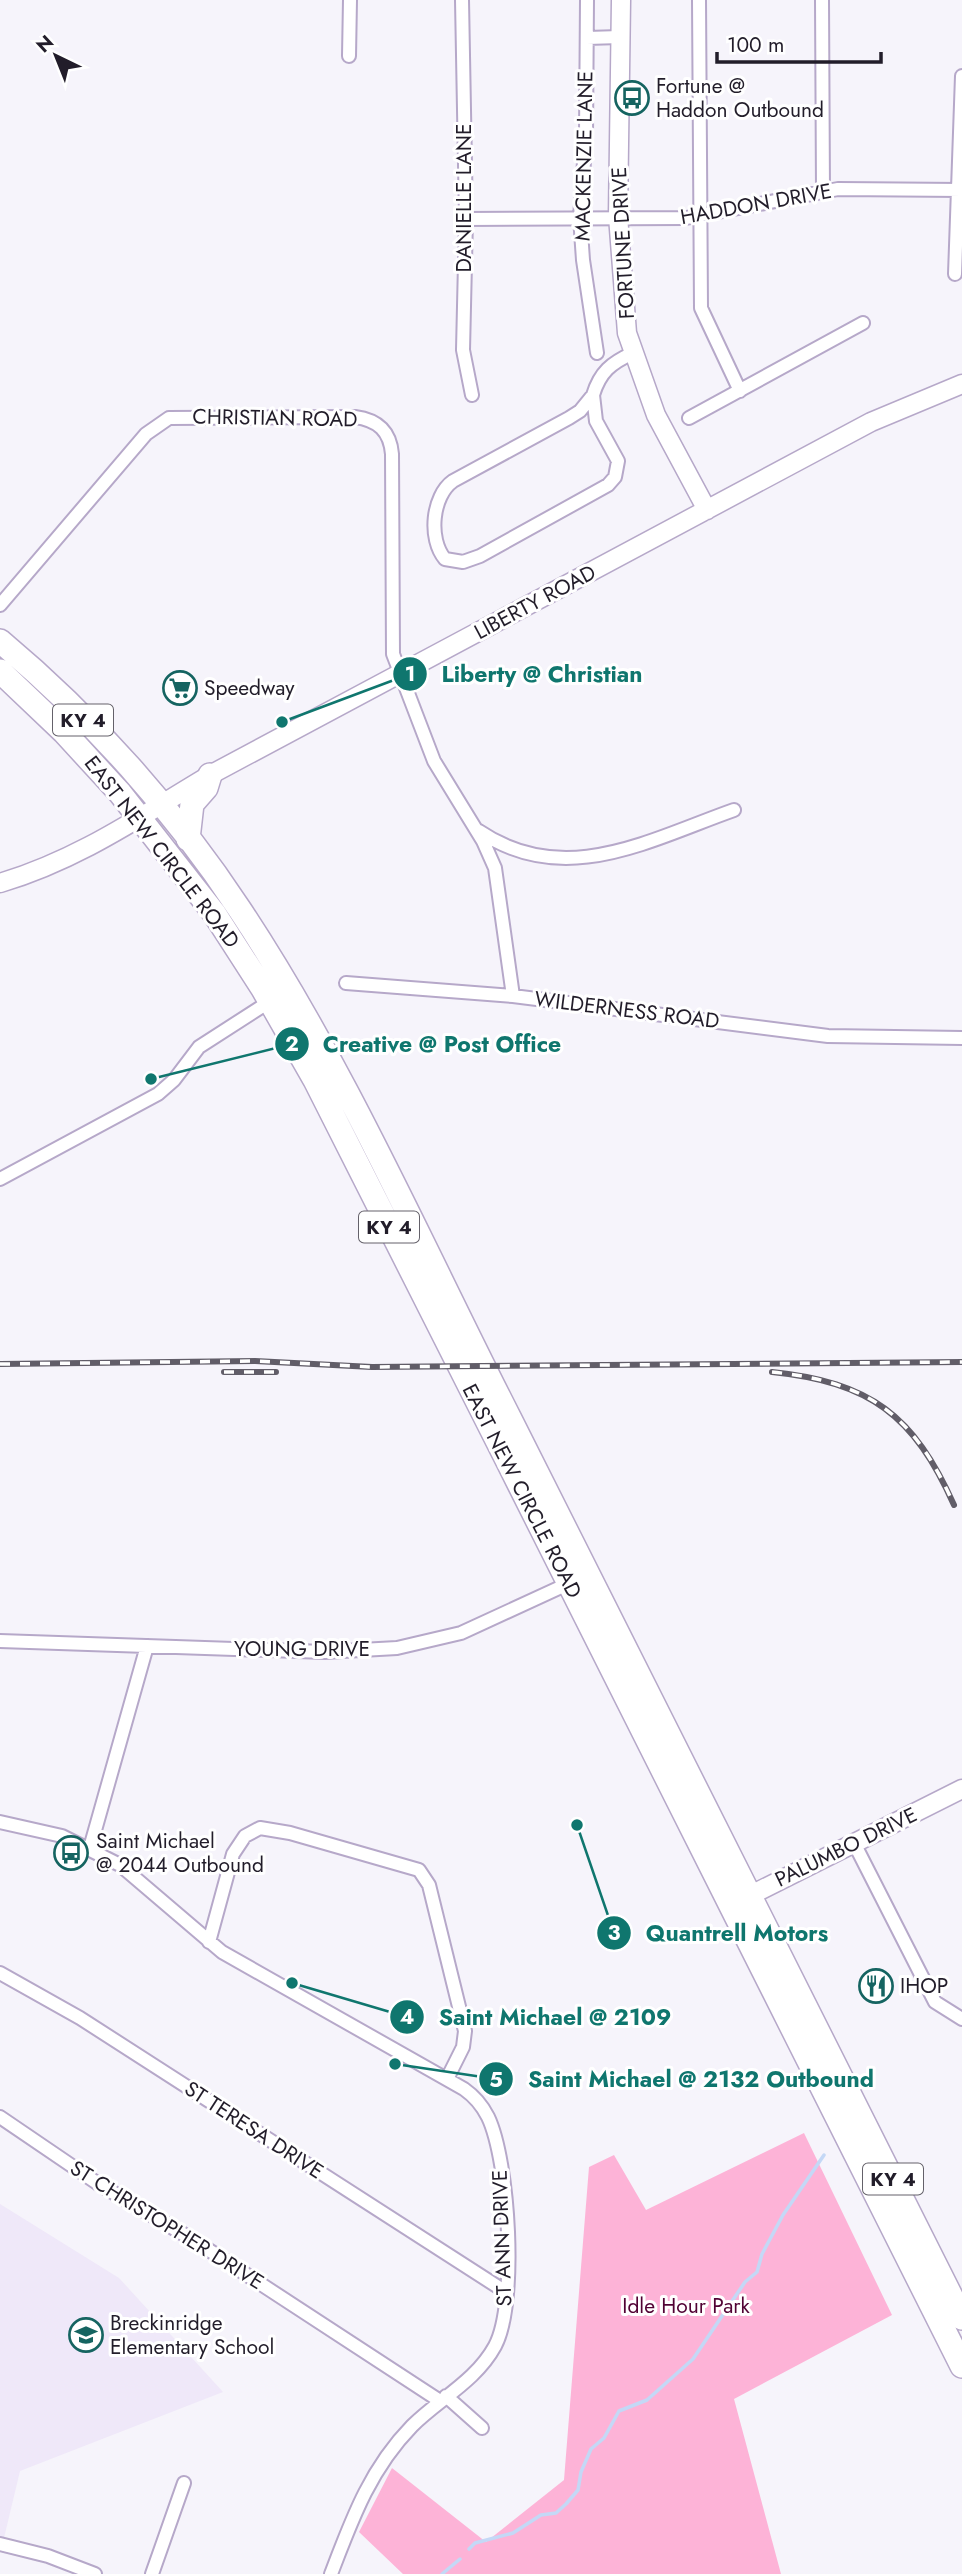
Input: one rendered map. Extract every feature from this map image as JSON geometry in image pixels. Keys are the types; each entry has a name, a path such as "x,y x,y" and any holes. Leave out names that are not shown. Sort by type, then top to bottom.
{"highway":[{"name":"EAST NEW CIRCLE ROAD","path":"0,642 99,735 160,805 238,906 289,988 740,1900 962,2366"},
{"name":"EAST NEW CIRCLE ROAD","path":"0,671 89,757 214,913 270,1001 321,1092 579,1578"},
{"path":"188,839 192,804 205,788 210,775"},
{"name":"EAST NEW CIRCLE ROAD","path":"740,1900 962,2318"}],"main road":[{"name":"FORTUNE DRIVE","path":"621,0 618,216 623,301 633,353 656,415 707,510"},
{"name":"LIBERTY ROAD","path":"0,883 58,863 141,819 210,775 871,422 962,384"},
{"name":"PALUMBO DRIVE","path":"740,1900 962,1789"}],"street":[{"path":"349,56 350,0"},
{"name":"DANIELLE LANE","path":"462,0 466,219 463,350 472,395"},
{"name":"MACKENZIE LANE","path":"587,0 586,134 580,217 583,260 597,353"},
{"path":"699,0 701,308 740,391"},
{"path":"822,0 823,191"},
{"path":"587,38 620,37"},
{"path":"955,274 962,76"},
{"name":"HADDON DRIVE","path":"466,219 618,216 661,219 700,215 823,191 867,188 960,190"},
{"path":"689,418 863,323"},
{"path":"593,396 596,421 618,461 615,477 608,485 480,556 463,562 445,559 437,543 436,513 440,492 453,481 569,418 593,396 601,375 608,366 633,353"},
{"name":"CHRISTIAN ROAD","path":"0,605 159,423 169,418 191,416 365,418 384,429 391,445 393,654 402,672"},
{"name":"WILDERNESS ROAD","path":"402,672 434,761 476,829 495,869 513,996 828,1036 962,1038"},
{"path":"476,829 500,844 532,855 595,858 734,810"},
{"path":"346,983 513,996"},
{"path":"0,1179 158,1094 174,1080 199,1047 289,988"},
{"name":"YOUNG DRIVE","path":"0,1641 325,1652 397,1648 461,1633 579,1578"},
{"path":"90,1848 147,1646"},
{"name":"ST ANN DRIVE","path":"0,1822 62,1836 90,1848 138,1878 209,1942 237,1961 447,2079 479,2103 493,2132 506,2199 504,2321 493,2350 471,2376 412,2425 378,2466 356,2508 331,2574"},
{"path":"209,1942 233,1854 245,1836 260,1829 290,1833 419,1870 429,1885 466,2031 463,2047 447,2079"},
{"path":"854,1843 935,2002 962,2019"},
{"name":"ST TERESA DRIVE","path":"0,1973 80,2018 506,2292"},
{"name":"ST CHRISTOPHER DRIVE","path":"0,2117 97,2183 195,2241 443,2399"},
{"path":"443,2399 482,2428"},
{"path":"152,2574 184,2483"},
{"path":"0,2544 48,2556 95,2574"}],"shaded area":[{"name":"Breckinridge Elementary School","path":"0,2204 119,2278 223,2392 20,2471 4,2538 0,2537"}],"green space":[{"name":"Idle Hour Park","path":"804,2133 892,2315 734,2399 781,2574 403,2574 359,2532 392,2468 486,2542 564,2480 589,2167 614,2155 646,2210"}],"waterway":[{"path":"469,2549 475,2543 513,2533 541,2515 556,2513 566,2504 578,2490 581,2472 591,2449 604,2438 619,2411 647,2400 693,2359 745,2282 757,2272 762,2254 783,2215 824,2155"},
{"path":"442,2574 460,2559"}],"railway":[{"path":"0,1364 255,1361 372,1367 962,1362"},
{"path":"224,1372 276,1372"},
{"path":"772,1372 836,1384 885,1408 905,1426 922,1448 954,1505"}],"place":[{"name":"Fortune @ Haddon Outbound","path":"632,98"},
{"name":"Speedway","path":"180,688"},
{"name":"Liberty @ Christian","path":"282,722"},
{"name":"Creative @ Post Office","path":"151,1079"},
{"name":"Quantrell Motors","path":"577,1825"},
{"name":"Saint Michael @ 2044 Outbound","path":"71,1853"},
{"name":"Saint Michael @ 2109","path":"292,1983"},
{"name":"IHOP","path":"876,1986"},
{"name":"Saint Michael @ 2132 Outbound","path":"395,2064"},
{"name":"Breckinridge Elementary School","path":"86,2335"}]}
